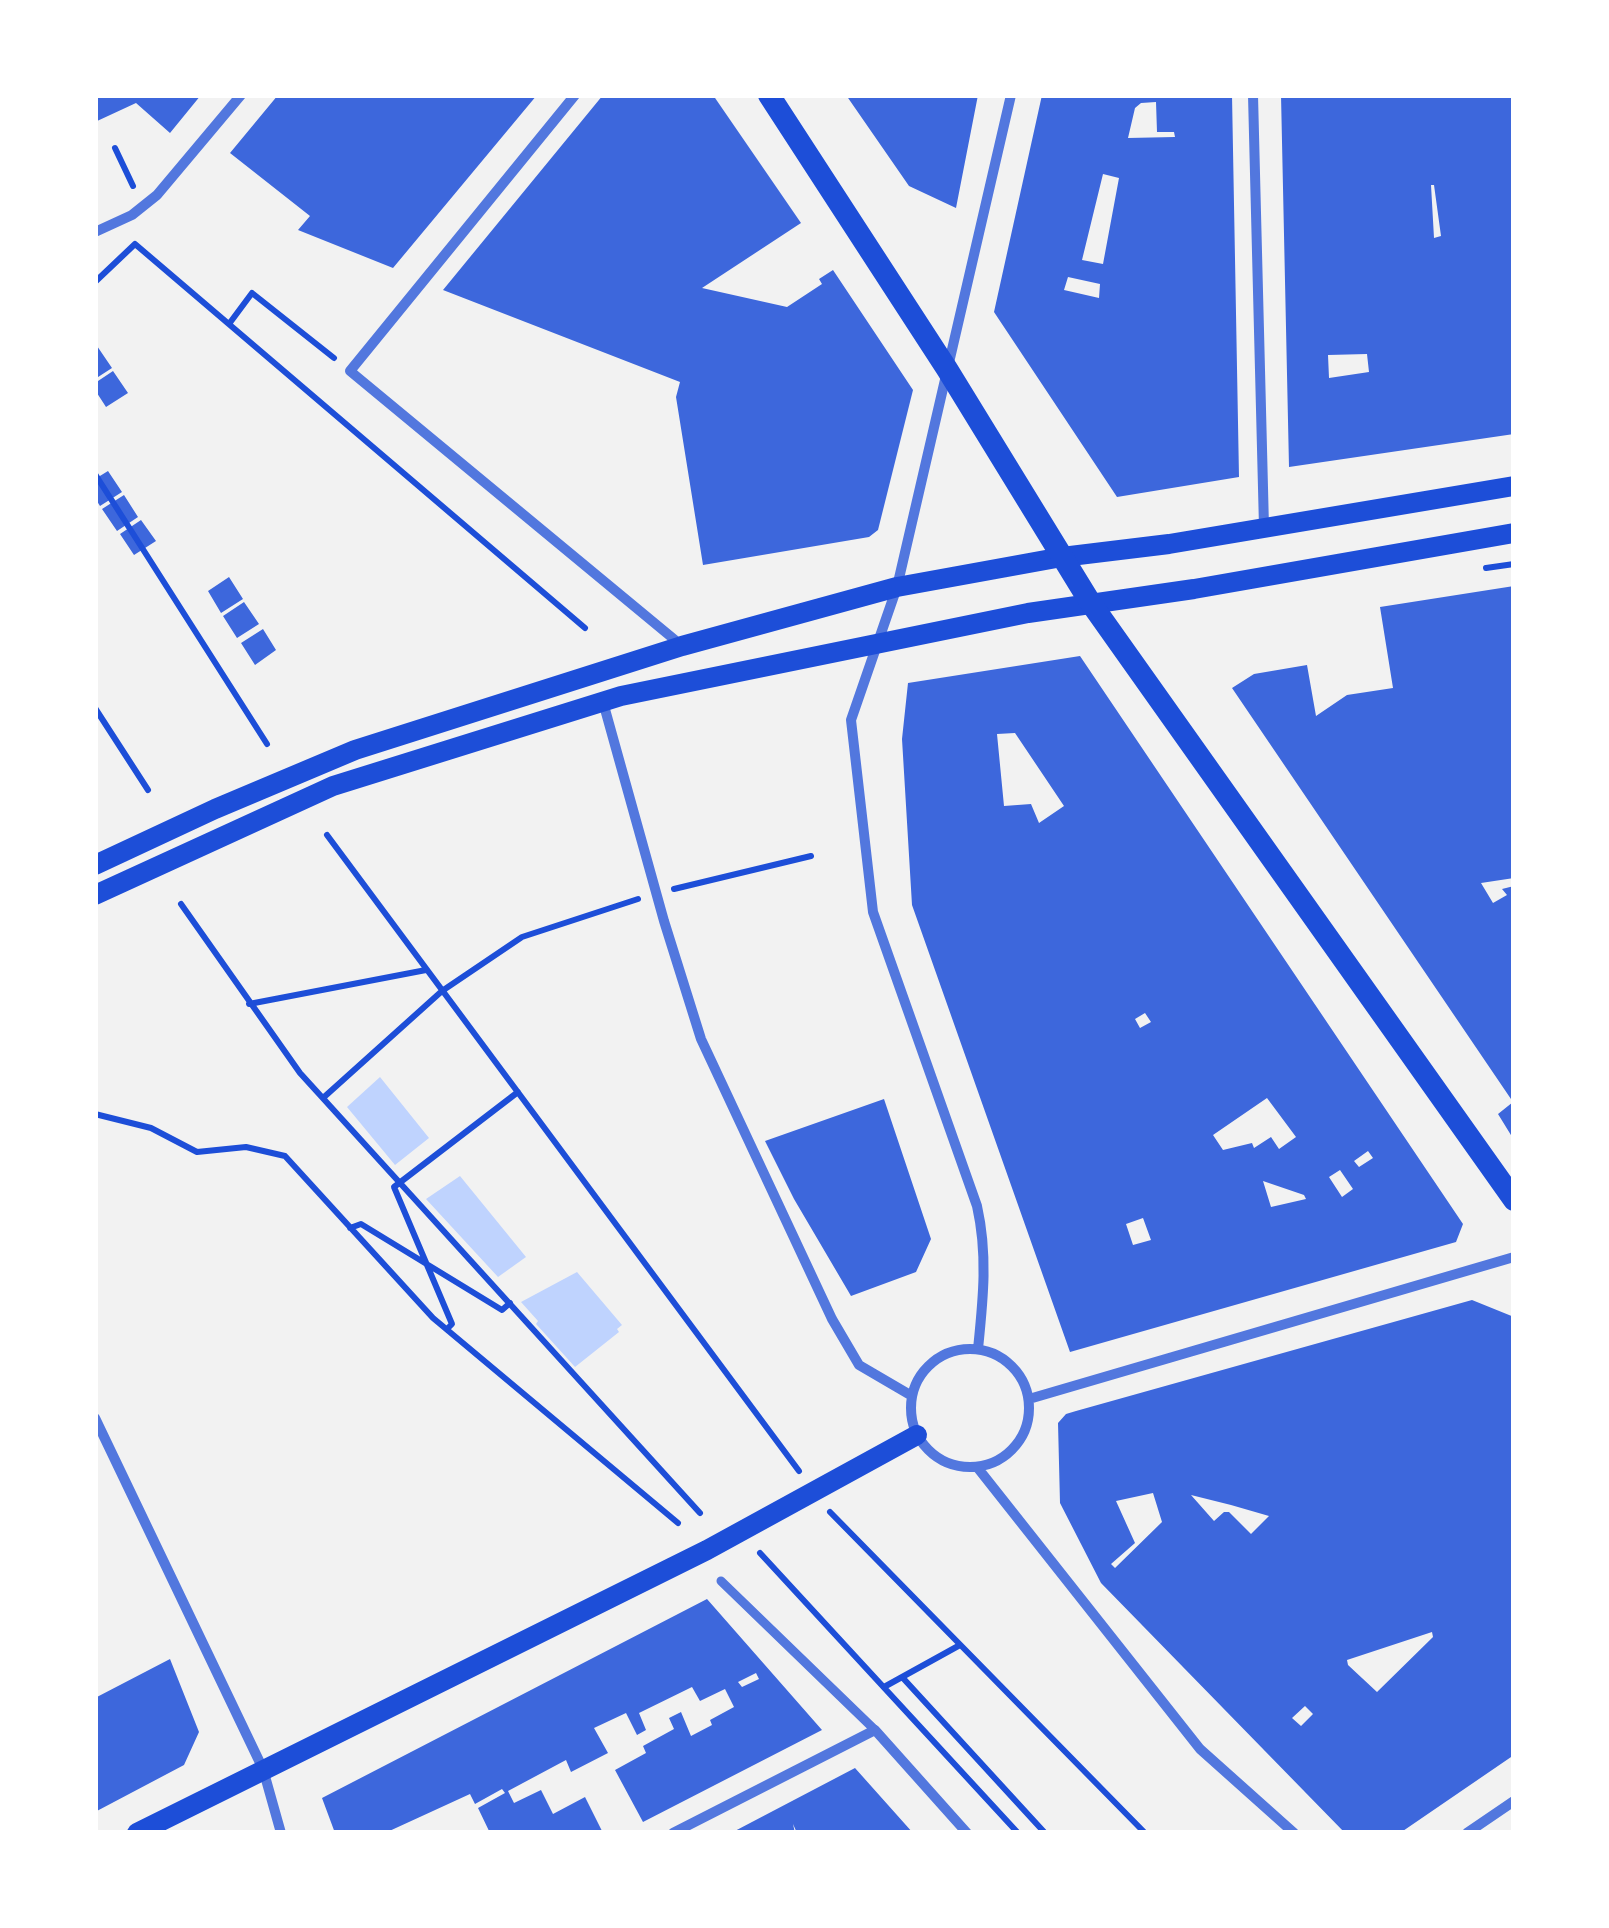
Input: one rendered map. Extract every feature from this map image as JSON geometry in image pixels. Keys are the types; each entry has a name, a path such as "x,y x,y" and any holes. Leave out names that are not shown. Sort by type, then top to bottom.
{"main road":[{"path":"769,95 1090,602 1514,1200"},
{"path":"95,865 355,750 682,646 897,587 1514,486"},
{"path":"95,895 333,786 603,702 876,642 1090,602 1194,589 1514,532"},
{"path":"137,1833 707,1550 917,1435"}],"street":[{"path":"95,232 132,215 157,195 241,95"},
{"path":"575,95 350,371 682,646"},
{"path":"978,1350 985,1242 977,1206 873,912 851,720 897,587 1011,95"},
{"path":"1253,95 1264,527"},
{"path":"603,702 656,894 702,1039 832,1318 859,1365 912,1396"},
{"path":"1029,1399 1514,1258"},
{"path":"978,1350 1002,1358 1015,1369 1029,1399 1029,1418 1023,1436 996,1462 959,1467 942,1460 917,1435 911,1416 912,1396 918,1378 931,1363 948,1353 978,1350"},
{"path":"95,1418 263,1769 281,1833"},
{"path":"978,1467 1200,1749 1294,1833"},
{"path":"721,1581 874,1730 967,1833"},
{"path":"673,1833 874,1730"},
{"path":"1467,1833 1514,1800"}],"path":[{"path":"114,148 133,186"},
{"path":"95,282 134,244 586,628"},
{"path":"228,324 252,292 350,371"},
{"path":"95,474 267,744"},
{"path":"95,708 148,790"},
{"path":"327,835 799,1472"},
{"path":"323,1098 442,991 522,937 656,894 810,856"},
{"path":"181,904 249,1004 323,1098 700,1513"},
{"path":"249,1004 426,970"},
{"path":"447,1328 452,1324 394,1186 518,1092"},
{"path":"95,1114 151,1128 197,1152 246,1147 285,1156 409,1295 678,1523"},
{"path":"350,1228 361,1224 502,1310 510,1303"},
{"path":"830,1512 1144,1833"},
{"path":"760,1553 1018,1833"},
{"path":"884,1688 960,1644"},
{"path":"902,1677 1045,1833"}],"water":[{"path":"380,1077 429,1138 395,1165 347,1107"},
{"path":"460,1176 526,1257 498,1277 426,1199"},
{"path":"577,1272 622,1325 617,1329 619,1332 575,1367 521,1302"}],"building":[{"path":"95,95 201,95 170,133 136,103 95,122"},
{"path":"278,95 537,95 393,268 298,230 310,216 230,153"},
{"path":"603,95 713,95 801,223 702,288 787,307 822,284 819,279 833,270 913,390 878,530 869,537 703,565 676,397 680,382 443,290"},
{"path":"846,95 978,95 956,208 909,186"},
{"path":"1042,95 1232,95 1239,477 1117,497 994,312","holes":["1156,102 1157,132 1174,132 1175,137 1128,138 1135,108 1141,103","1103,174 1119,178 1103,264 1082,260","1068,277 1100,284 1099,298 1064,290"]},
{"path":"1281,95 1514,95 1514,434 1289,467","holes":["1431,185 1441,236 1434,238","1367,354 1369,372 1329,378 1328,355"]},
{"path":"95,343 112,368 95,379"},
{"path":"113,371 128,393 106,407 95,383"},
{"path":"108,471 122,492 100,506 95,498 95,479"},
{"path":"124,495 138,517 117,531 102,509"},
{"path":"141,520 156,541 134,555 120,534"},
{"path":"229,577 243,599 221,613 208,591"},
{"path":"1514,586 1514,878 1481,883 1493,903 1507,895 1502,889 1514,886 1514,1140 1498,1114 1513,1102 1232,688 1254,674 1307,665 1316,716 1347,695 1393,688 1380,607"},
{"path":"244,602 259,624 237,638 223,616"},
{"path":"263,629 276,650 255,665 241,643"},
{"path":"1080,656 1463,1224 1456,1242 1070,1352 912,905 902,739 908,683","holes":["1015,733 1064,806 1039,823 1031,804 1004,806 997,734","1145,1013 1151,1022 1140,1028 1135,1019","1267,1098 1296,1137 1279,1149 1271,1137 1254,1148 1252,1143 1223,1150 1213,1135","1368,1151 1373,1158 1359,1167 1354,1161","1340,1170 1353,1189 1342,1197 1329,1177","1263,1181 1304,1195 1306,1199 1271,1207","1143,1218 1151,1240 1133,1245 1126,1224"]},
{"path":"884,1099 931,1239 916,1272 851,1296 765,1141"},
{"path":"1472,1300 1514,1317 1514,1755 1400,1833 1345,1833 1101,1583 1060,1503 1058,1423 1066,1414","holes":["1153,1493 1162,1522 1115,1568 1111,1564 1135,1543 1116,1501","1191,1495 1269,1516 1251,1534 1229,1512 1214,1521","1432,1632 1433,1637 1377,1692 1347,1660","1305,1706 1313,1714 1301,1726 1292,1718"]},
{"path":"707,1599 822,1730 643,1822 615,1770 646,1753 643,1746 674,1729 669,1718 681,1712 691,1736 734,1707 725,1689 700,1701 692,1687 639,1713 646,1730 637,1735 626,1713 594,1728 608,1753 571,1772 566,1760 508,1791 514,1803 541,1790 553,1814 585,1797 603,1833 490,1833 478,1808 505,1793 502,1789 475,1804 470,1794 385,1833 335,1833 322,1798","holes":["756,1673 759,1679 742,1687 738,1682"]},
{"path":"170,1659 199,1732 184,1765 95,1812 95,1698"},
{"path":"855,1768 913,1833 797,1833 793,1824 795,1833 731,1833"}]}
